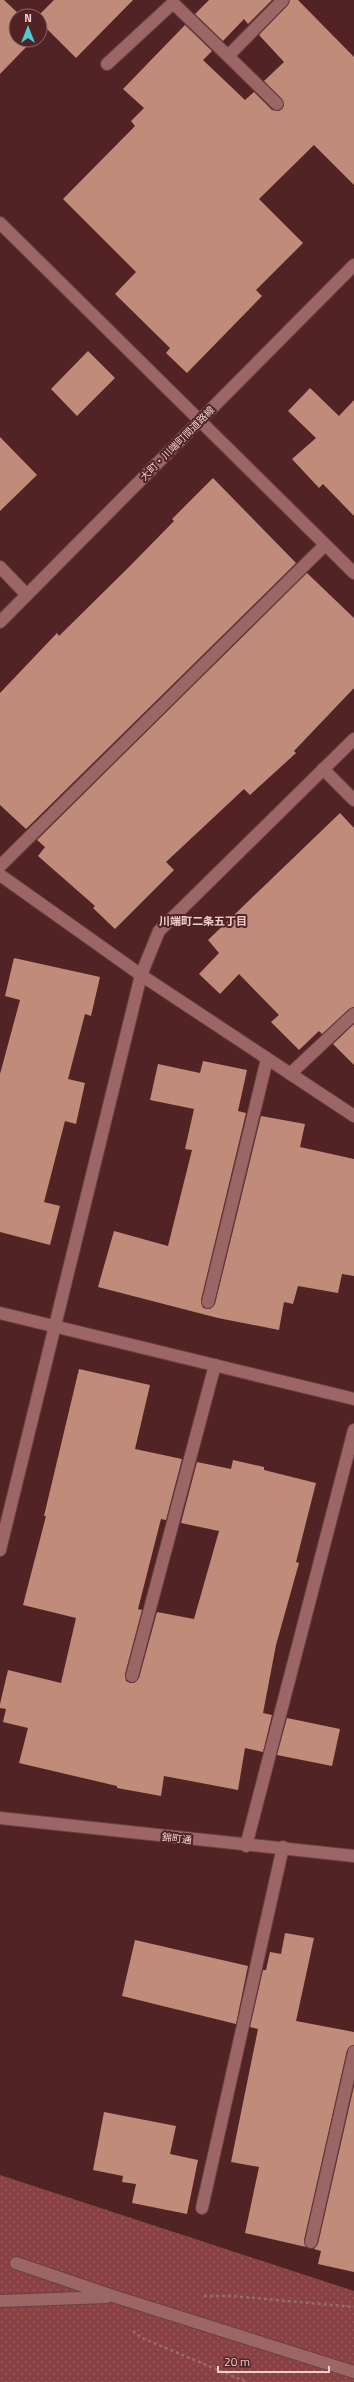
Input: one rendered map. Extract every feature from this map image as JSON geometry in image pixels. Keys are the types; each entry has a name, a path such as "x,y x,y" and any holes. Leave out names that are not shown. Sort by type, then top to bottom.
{"street":[{"path":"228,56 283,0"},
{"path":"107,64 173,3 277,104"},
{"path":"0,223 198,421 354,573"},
{"name":"大町・川端町間道路線","path":"0,622 198,421 354,266"},
{"path":"0,866 325,545"},
{"path":"0,568 27,595"},
{"path":"0,1550 141,975 159,931 354,739"},
{"path":"323,769 354,800"},
{"path":"0,876 141,975 354,1116"},
{"path":"290,1074 354,1014"},
{"path":"208,1302 268,1059"},
{"path":"0,1313 55,1325 354,1400"},
{"path":"132,1676 215,1365"},
{"path":"246,1846 354,1430"},
{"name":"錦町通","path":"0,1818 246,1846 283,1847 354,1856"},
{"path":"202,2208 283,1847"},
{"path":"311,2242 354,2052"},
{"path":"16,2263 113,2296 354,2372"},
{"path":"0,2301 113,2296"}],"path":[{"path":"113,2296 129,2328 142,2338 247,2382"},
{"path":"196,2296 234,2296 354,2307"}],"shaded area":[{"path":"0,2175 354,2291 354,2382 0,2382"}],"building":[{"path":"0,0 4,0 12,8 8,8 8,48 25,48 0,74"},
{"path":"54,0 133,0 76,58 48,30 48,8 46,8"},
{"path":"209,0 272,0 248,24 244,19 223,41 195,14"},
{"path":"290,0 298,0 354,57 354,185 314,145 259,199 303,243 256,290 262,296 187,373 166,353 170,348 115,294 136,272 63,199 135,126 131,121 144,108 123,89 185,25 212,51 203,60 245,100 254,92 272,110 279,111 282,109 284,105 282,99 264,81 284,62 259,35 288,5"},
{"path":"88,351 115,378 77,416 51,389"},
{"path":"310,388 339,416 354,400 354,516 323,484 319,488 292,459 316,438 288,411"},
{"path":"0,437 37,475 0,511"},
{"path":"213,478 296,563 26,829 0,805 0,693 57,633 59,636 130,566 174,521 172,519"},
{"path":"307,573 354,618 354,688 294,751 296,753 250,795 244,789 166,862 174,870 115,929 93,908 95,906 38,856 45,847 37,840"},
{"path":"340,813 354,828 354,1007 349,1009 322,1034 319,1031 299,1050 271,1022 279,1015 239,974 220,994 199,974 219,953 208,940"},
{"path":"14,958 100,977 91,1016 85,1014 68,1079 85,1083 76,1124 65,1121 44,1202 60,1206 50,1245 0,1232 0,1074 20,1000 5,996"},
{"path":"354,1024 354,1065 333,1044"},
{"path":"203,1061 247,1070 238,1111 246,1113 201,1300 203,1308 210,1309 215,1304 261,1116 305,1124 300,1147 354,1159 354,1276 342,1274 338,1293 298,1286 293,1304 284,1302 279,1330 218,1318 98,1287 114,1231 168,1246 192,1150 185,1149 194,1109 150,1100 158,1064 200,1073"},
{"path":"79,1369 150,1385 135,1449 182,1459 166,1520 161,1519 138,1609 142,1610 125,1674 126,1681 130,1683 134,1683 139,1678 157,1612 194,1619 219,1531 181,1523 197,1462 231,1469 233,1460 264,1467 264,1470 316,1483 296,1562 299,1563 276,1645 263,1713 272,1715 263,1752 245,1748 238,1790 164,1776 161,1796 117,1788 117,1786 19,1763 28,1728 3,1722 6,1709 0,1708 0,1704 8,1670 61,1683 76,1618 23,1605 46,1516 44,1516"},
{"path":"287,1718 340,1729 332,1766 277,1755"},
{"path":"285,1933 314,1938 296,2021 354,2032 354,2045 347,2050 304,2240 306,2247 245,2233 259,2167 231,2162 258,2029 250,2027 263,1970 266,1970 270,1952 281,1954"},
{"path":"135,1940 248,1966 236,2024 122,1996"},
{"path":"354,2086 354,2272 318,2264 321,2251 314,2249 318,2244"},
{"path":"104,2112 176,2126 170,2154 198,2160 187,2214 132,2203 136,2184 122,2182 123,2176 93,2170"}],"district":[{"name":"川端町二条五丁目","path":"203,921"}]}
